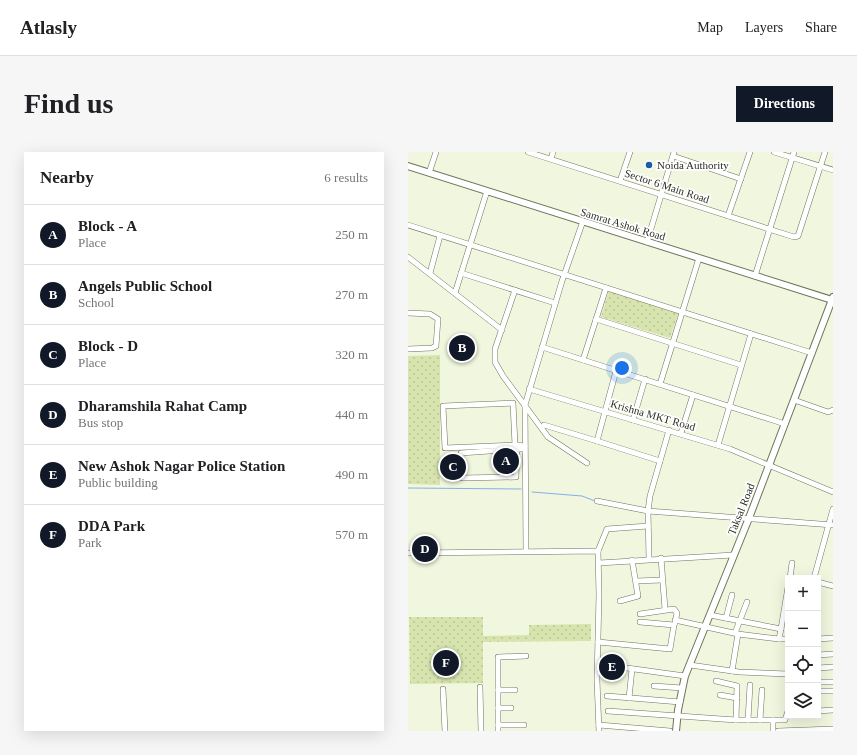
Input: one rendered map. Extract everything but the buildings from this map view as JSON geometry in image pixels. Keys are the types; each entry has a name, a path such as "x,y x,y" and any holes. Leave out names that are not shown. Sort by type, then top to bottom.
{"street":[{"path":"429,173 436,152"},
{"name":"Sector 6 Main Road","path":"528,152 794,237 798,236 820,166"},
{"path":"551,159 554,152"},
{"path":"620,181 630,152"},
{"path":"728,216 750,152"},
{"path":"774,152 793,155 833,170"},
{"path":"820,166 825,152"},
{"path":"647,242 674,154 741,179"},
{"path":"754,276 793,155"},
{"name":"Samrat Ashok Road","path":"408,166 754,276 832,298"},
{"path":"455,293 487,191"},
{"path":"526,551 525,405 555,303 583,222"},
{"path":"408,225 812,353"},
{"path":"430,273 440,236"},
{"path":"408,257 502,330"},
{"path":"660,384 699,258"},
{"path":"461,273 555,303"},
{"path":"583,360 606,288"},
{"path":"515,290 495,349 496,362 503,376 548,437 587,463"},
{"name":"Taksal Road","path":"676,731 685,676 749,518 832,298"},
{"path":"408,314 430,314 438,319 436,346 432,348 408,349"},
{"path":"596,319 742,365"},
{"path":"718,445 728,406 751,334"},
{"path":"542,347 785,424"},
{"path":"597,441 616,370"},
{"path":"633,420 645,379"},
{"name":"Krishna MKT Road","path":"529,389 718,445 833,492"},
{"path":"681,433 693,395"},
{"path":"794,400 828,412 833,410"},
{"path":"516,447 461,453 462,478 516,476 516,447 514,403 443,406 445,448 516,447 525,447"},
{"path":"544,425 660,461"},
{"path":"649,559 648,511 650,496 669,430"},
{"path":"596,501 648,511 830,525"},
{"path":"815,575 830,525 833,509"},
{"path":"599,731 598,551 608,528 648,526"},
{"path":"408,553 598,551"},
{"path":"599,562 733,555"},
{"path":"661,558 666,609"},
{"path":"620,601 638,597 632,560"},
{"path":"790,575 792,563"},
{"path":"636,581 662,580"},
{"path":"821,583 833,586"},
{"path":"726,618 732,594"},
{"path":"732,671 740,620 747,602"},
{"path":"778,639 785,605"},
{"path":"598,642 668,650 670,648 675,623 676,609 666,609 640,614"},
{"path":"710,615 781,628"},
{"path":"640,622 706,626 737,634 785,639"},
{"path":"821,639 833,638"},
{"path":"821,655 833,654"},
{"path":"498,731 498,657 526,656"},
{"path":"598,664 685,676"},
{"path":"690,665 732,671 785,674"},
{"path":"821,668 833,667"},
{"path":"630,698 632,669"},
{"path":"716,681 736,685 736,720"},
{"path":"821,682 833,682"},
{"path":"654,686 682,688"},
{"path":"748,720 750,686"},
{"path":"480,687 481,731"},
{"path":"443,689 445,731"},
{"path":"498,690 515,690"},
{"path":"760,720 762,690"},
{"path":"821,691 833,691"},
{"path":"720,695 737,698"},
{"path":"607,696 680,702"},
{"path":"498,708 511,708"},
{"path":"608,710 736,720 786,719"},
{"path":"821,711 833,710"},
{"path":"773,731 774,720"},
{"path":"498,725 524,725"},
{"path":"599,725 670,731"},
{"path":"778,731 833,729"}],"green space":[{"path":"609,290 679,311 670,338 601,317"},
{"path":"440,355 440,485 408,484 408,356"},
{"path":"409,617 483,617 483,636 529,635 529,625 591,624 591,641 483,642 483,683 410,684"}],"waterway":[{"path":"408,488 521,489"},
{"path":"532,492 582,496 595,501"}],"place":[{"name":"Noida Authority","path":"649,165"},
{"name":"Angels Public School","path":"462,348"},
{"name":"Block - A","path":"506,461"},
{"name":"Block - D","path":"453,467"},
{"name":"Dharamshila Rahat Camp","path":"425,549"},
{"name":"DDA Park","path":"446,663"},
{"name":"New Ashok Nagar Police Station","path":"612,667"}]}
